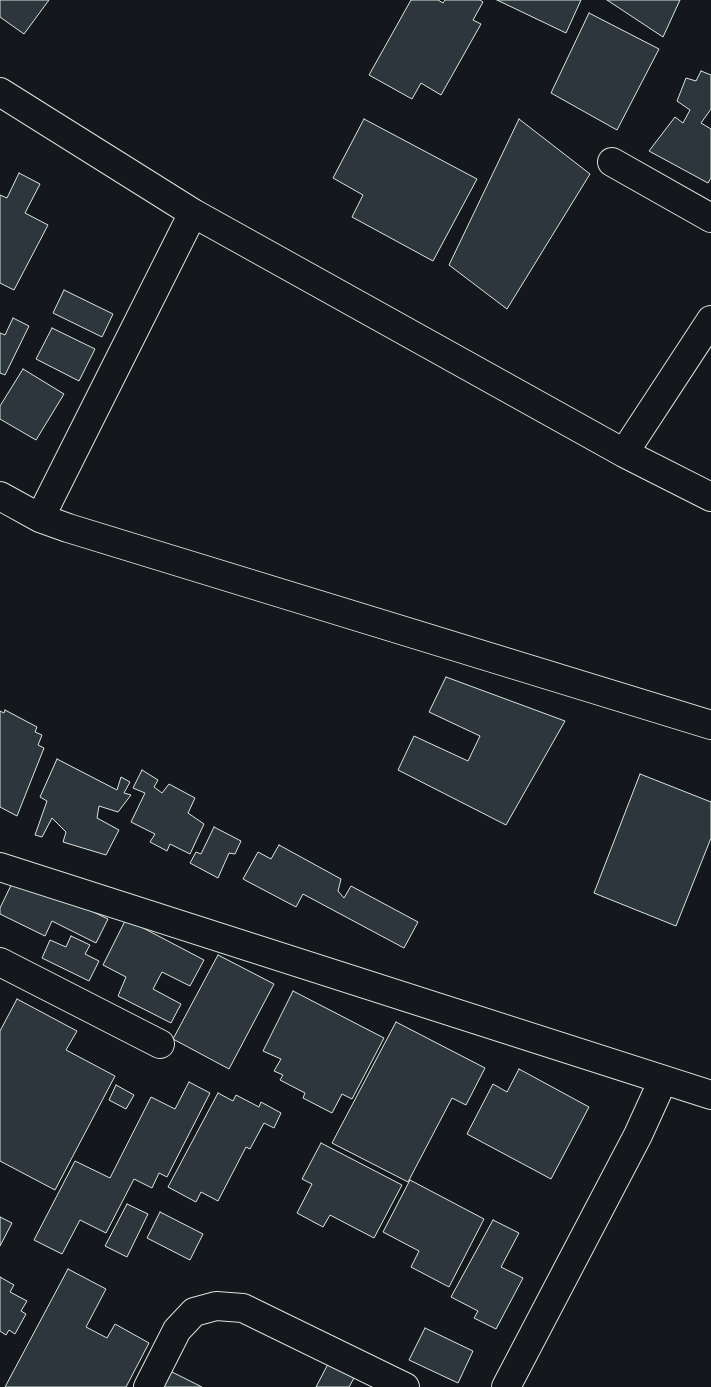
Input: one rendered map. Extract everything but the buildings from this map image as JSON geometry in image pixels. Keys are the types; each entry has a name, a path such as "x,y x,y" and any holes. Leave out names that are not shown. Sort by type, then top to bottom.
{"street":[{"path":"0,92 193,213 624,453 711,497"},
{"path":"612,162 711,218"},
{"path":"40,518 193,213"},
{"path":"624,453 711,320"},
{"path":"0,496 40,518 68,528 711,725"},
{"path":"0,867 711,1094"},
{"path":"0,962 160,1044"},
{"path":"506,1387 638,1135 663,1080"},
{"path":"148,1387 177,1330 194,1312 216,1306 243,1308 405,1387"}]}
